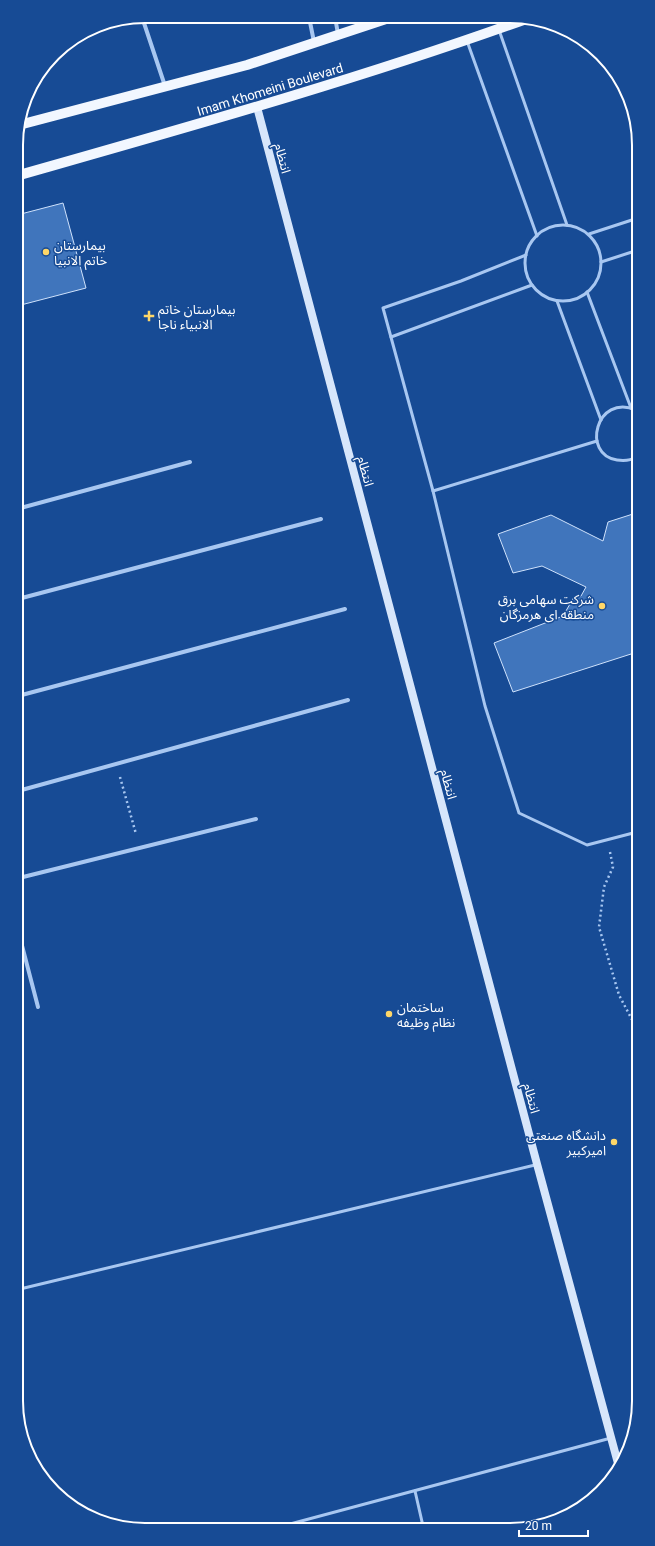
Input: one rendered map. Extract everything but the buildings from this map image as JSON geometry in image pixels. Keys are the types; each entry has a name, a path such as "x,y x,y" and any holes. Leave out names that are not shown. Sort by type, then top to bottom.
{"main road":[{"path":"25,124 247,65 374,23"},
{"name":"Imam Khomeini Boulevard","path":"23,174 257,107 468,41 514,23"}],"street":[{"path":"144,23 165,86"},
{"path":"310,23 314,43"},
{"path":"335,23 338,35"},
{"name":"انتظام","path":"257,107 537,1164 617,1460"},
{"path":"23,508 190,462"},
{"path":"23,599 321,519"},
{"path":"23,695 345,609"},
{"path":"23,790 348,700"},
{"path":"23,877 256,819"},
{"path":"23,949 38,1007"}],"lane":[{"path":"498,29 567,224"},
{"path":"468,41 537,236"},
{"path":"589,234 632,220"},
{"path":"567,224 579,228 589,234 597,244 601,256 602,268 598,279 591,290 581,297 570,300 557,301 545,297 532,285 525,265 526,255 532,240 542,231 554,226 567,224"},
{"path":"601,262 632,252"},
{"path":"526,255 461,281 383,308 433,491 485,706 519,813 587,845 632,833"},
{"path":"391,337 532,285"},
{"path":"587,292 631,408 619,408 610,411 601,420 596,432 597,441 606,455 614,460 623,461 632,459"},
{"path":"557,301 601,420"},
{"path":"433,491 597,441"},
{"path":"23,1287 537,1164"},
{"path":"294,1523 611,1438"},
{"path":"414,1491 422,1523"}],"path":[{"path":"117,764 140,848"},
{"path":"607,840 614,867 604,888 598,927 619,995 632,1020"}],"place":[{"name":"بیمارستان خاتم الانبیا","path":"46,252"},
{"name":"بیمارستان خاتم الانبیاء ناجا","path":"149,316"},
{"name":"شرکت سهامی برق منطقه ای هرمزگان","path":"602,606"},
{"name":"ساختمان نظام وظیفه","path":"389,1014"},
{"name":"دانشگاه صنعتی امیرکبیر","path":"614,1142"}]}
